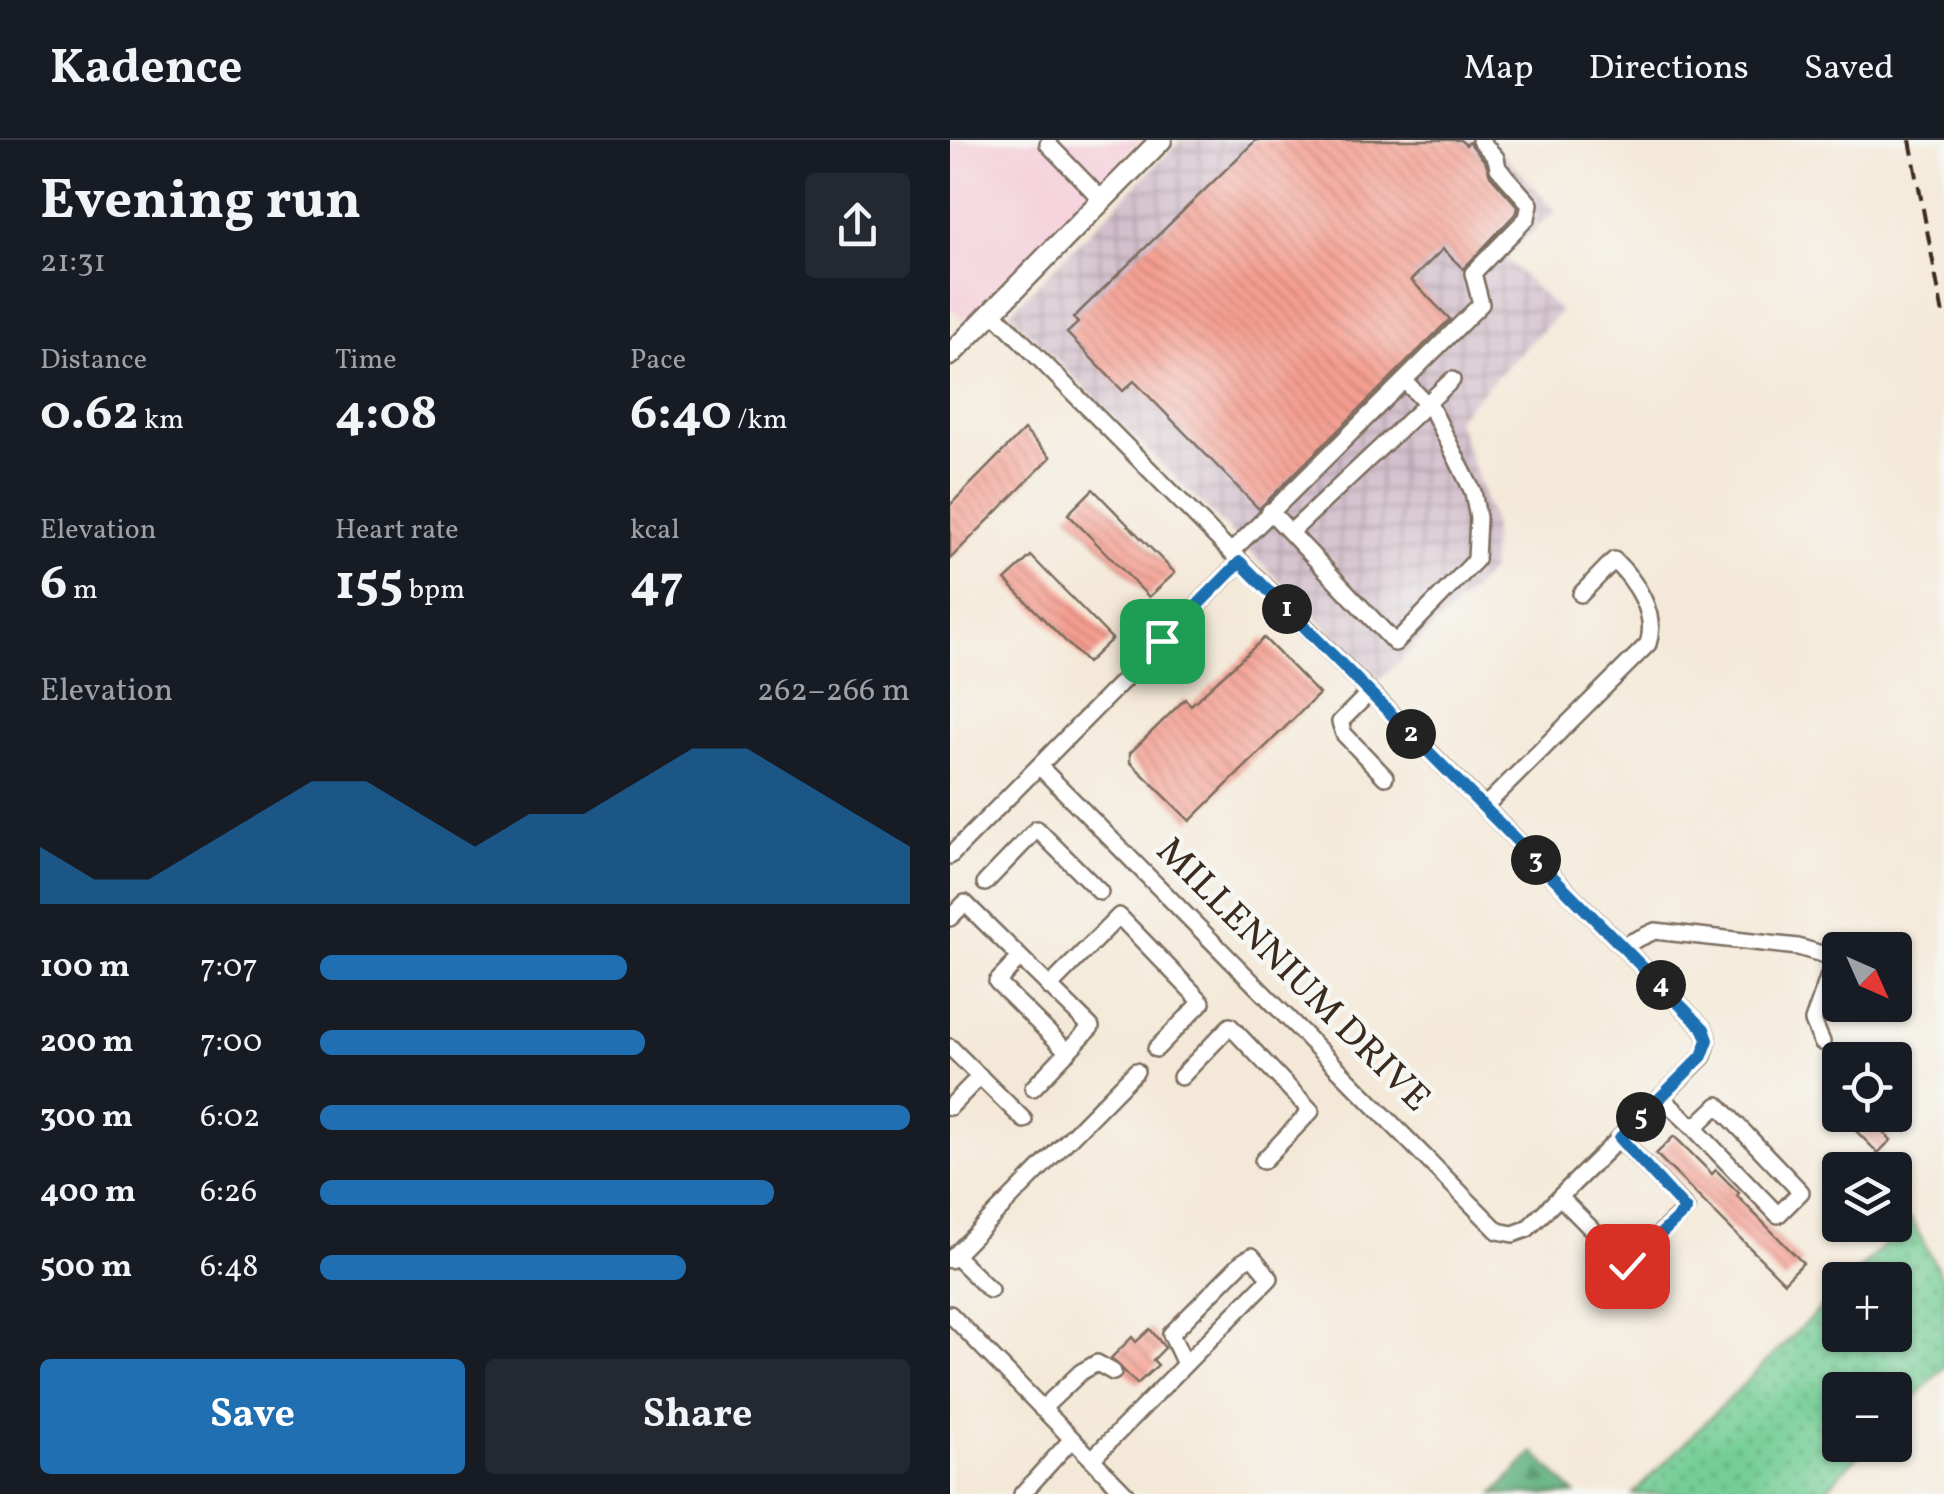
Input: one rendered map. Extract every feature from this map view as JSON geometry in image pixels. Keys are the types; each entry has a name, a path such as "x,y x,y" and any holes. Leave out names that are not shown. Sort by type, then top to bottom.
{"main road":[{"path":"950,355 1161,140"}],"street":[{"path":"950,856 1235,557 1270,511 1481,304 1473,273 1527,218 1530,204 1498,168 1496,158 1480,140"},
{"path":"1048,144 1102,200"},
{"path":"992,312 1704,1029 1708,1040 1702,1056 1560,1197 1627,1266 1686,1210 1620,1138"},
{"path":"1291,532 1452,380"},
{"path":"1270,511 1395,643 1476,560 1478,518 1474,492 1434,410 1405,382"},
{"path":"1484,807 1648,644 1653,629 1634,580 1614,560 1581,594"},
{"path":"1370,692 1340,722 1344,734 1385,777"},
{"name":"MILLENNIUM DRIVE","path":"1039,766 1498,1230 1513,1234 1527,1229 1560,1197"},
{"path":"985,883 1038,830 1100,892"},
{"path":"950,918 965,903 1091,1027 1034,1088"},
{"path":"1050,987 1119,916 1202,1002 1156,1050"},
{"path":"1622,946 1655,931 1798,947 1835,958 1813,1021 1822,1042"},
{"path":"1020,958 997,982 1068,1052"},
{"path":"1181,1077 1230,1026 1276,1073 1312,1111 1263,1161"},
{"path":"950,1047 1024,1120"},
{"path":"990,1290 952,1258 1136,1071"},
{"path":"950,1107 980,1076"},
{"path":"1661,1097 1778,1215 1802,1192 1718,1105 1694,1128"},
{"path":"1092,1459 1270,1278 1252,1256 1171,1334 1185,1364"},
{"path":"950,1314 1126,1494"},
{"path":"1042,1409 1081,1372 1097,1363 1112,1372"},
{"path":"1022,1494 1072,1438"}],"shaded area":[{"path":"950,140 1140,140 964,322 950,307"},
{"path":"1181,140 1490,140 1556,211 1504,257 1560,312 1456,418 1493,523 1490,572 1380,680 1009,313"}],"green space":[{"path":"1912,1221 1944,1281 1944,1367 1912,1400 1912,1372 1822,1372 1822,1462 1852,1462 1821,1494 1633,1494 1822,1307 1822,1352 1912,1352 1912,1262 1867,1262 1888,1242 1912,1242"},
{"path":"1534,1452 1575,1494 1494,1494"}],"building":[{"path":"1256,140 1460,140 1466,145 1469,142 1486,163 1490,175 1518,207 1463,269 1443,249 1411,280 1450,319 1259,509 1134,381 1123,391 1067,333 1078,323 1073,318"},
{"path":"1024,430 1051,457 950,559 950,505"},
{"path":"1093,489 1175,573 1149,597 1068,514"},
{"path":"1031,556 1112,639 1087,663 1005,580"},
{"path":"1264,638 1319,694 1190,821 1130,762 1130,753 1185,699 1191,705"},
{"path":"1857,1132 1883,1132 1891,1140 1877,1152"},
{"path":"1674,1136 1712,1174 1716,1170 1803,1263 1784,1282 1656,1154"},
{"path":"1150,1329 1165,1348 1153,1360 1158,1365 1137,1384 1111,1358 1132,1337 1136,1342"}],"railway":[{"path":"1910,140 1944,320"}],"route":[{"path":"1162,641 1240,562 1704,1029 1708,1040 1702,1056 1620,1138 1686,1210 1627,1266"}]}
